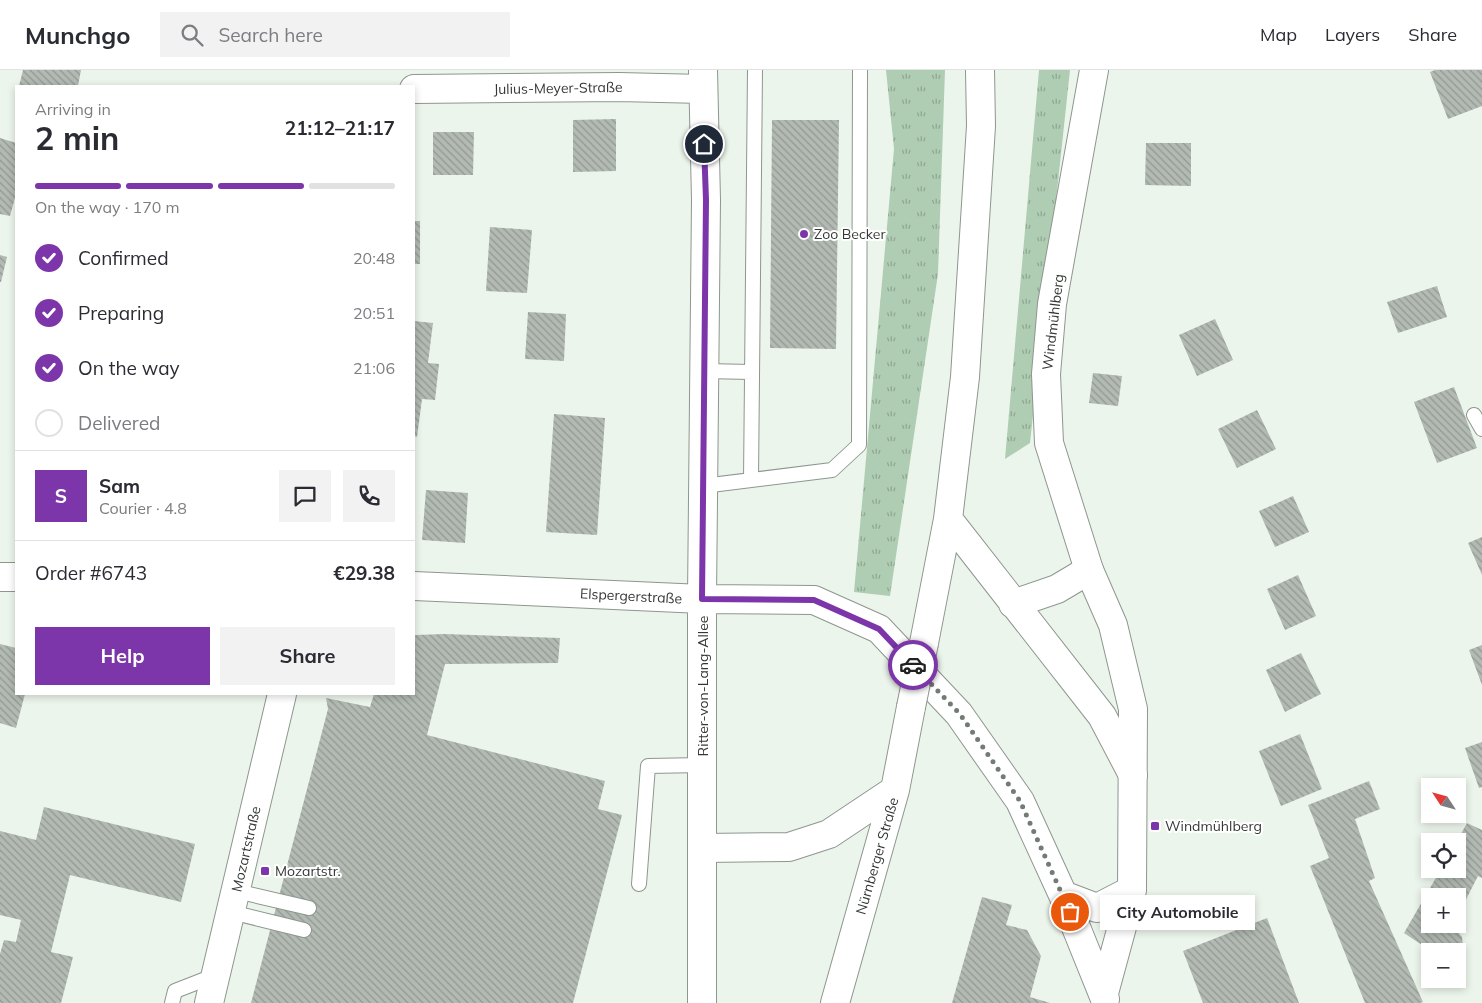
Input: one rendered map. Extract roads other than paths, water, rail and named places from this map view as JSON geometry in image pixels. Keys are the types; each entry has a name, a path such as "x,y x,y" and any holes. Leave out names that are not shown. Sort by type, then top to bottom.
{"street":[{"name":"Nürnberger Straße","path":"835,1003 895,790 948,519 965,377 981,126 980,70"},
{"name":"Windmühlberg","path":"1094,70 1052,304 1046,374 1049,443 1089,570 1113,625 1132,709 1132,890 1105,998"},
{"name":"Julius-Meyer-Straße","path":"415,89 619,87 703,80"},
{"name":"Ritter-von-Lang-Allee","path":"702,1003 702,599 706,200 703,80"},
{"path":"948,519 1102,716 1133,775"},
{"path":"1013,604 1057,589 1089,570"},
{"path":"0,577 15,577"},
{"name":"Elspergerstraße","path":"415,586 702,599 814,600 879,629 960,714 1020,801 1063,896 1105,998"},
{"name":"Mozartstraße","path":"209,1003 282,695"},
{"path":"703,848 789,847 829,834 895,790"},
{"path":"1063,896 1097,908 1132,890"}],"lane":[{"path":"751,480 754,70"},
{"path":"703,486 832,470 859,446 860,70"},
{"path":"704,371 752,372"},
{"path":"1474,415 1482,429"},
{"path":"639,884 648,766 703,765"},
{"path":"234,902 309,908"},
{"path":"234,902 304,930"},
{"path":"172,1003 175,990 216,975"}],"place":[{"name":"Zoo Becker","path":"804,234"},
{"name":"Windmühlberg","path":"1155,826"},
{"name":"Mozartstr.","path":"265,871"},
{"name":"City Automobile","path":"1070,912"}]}
